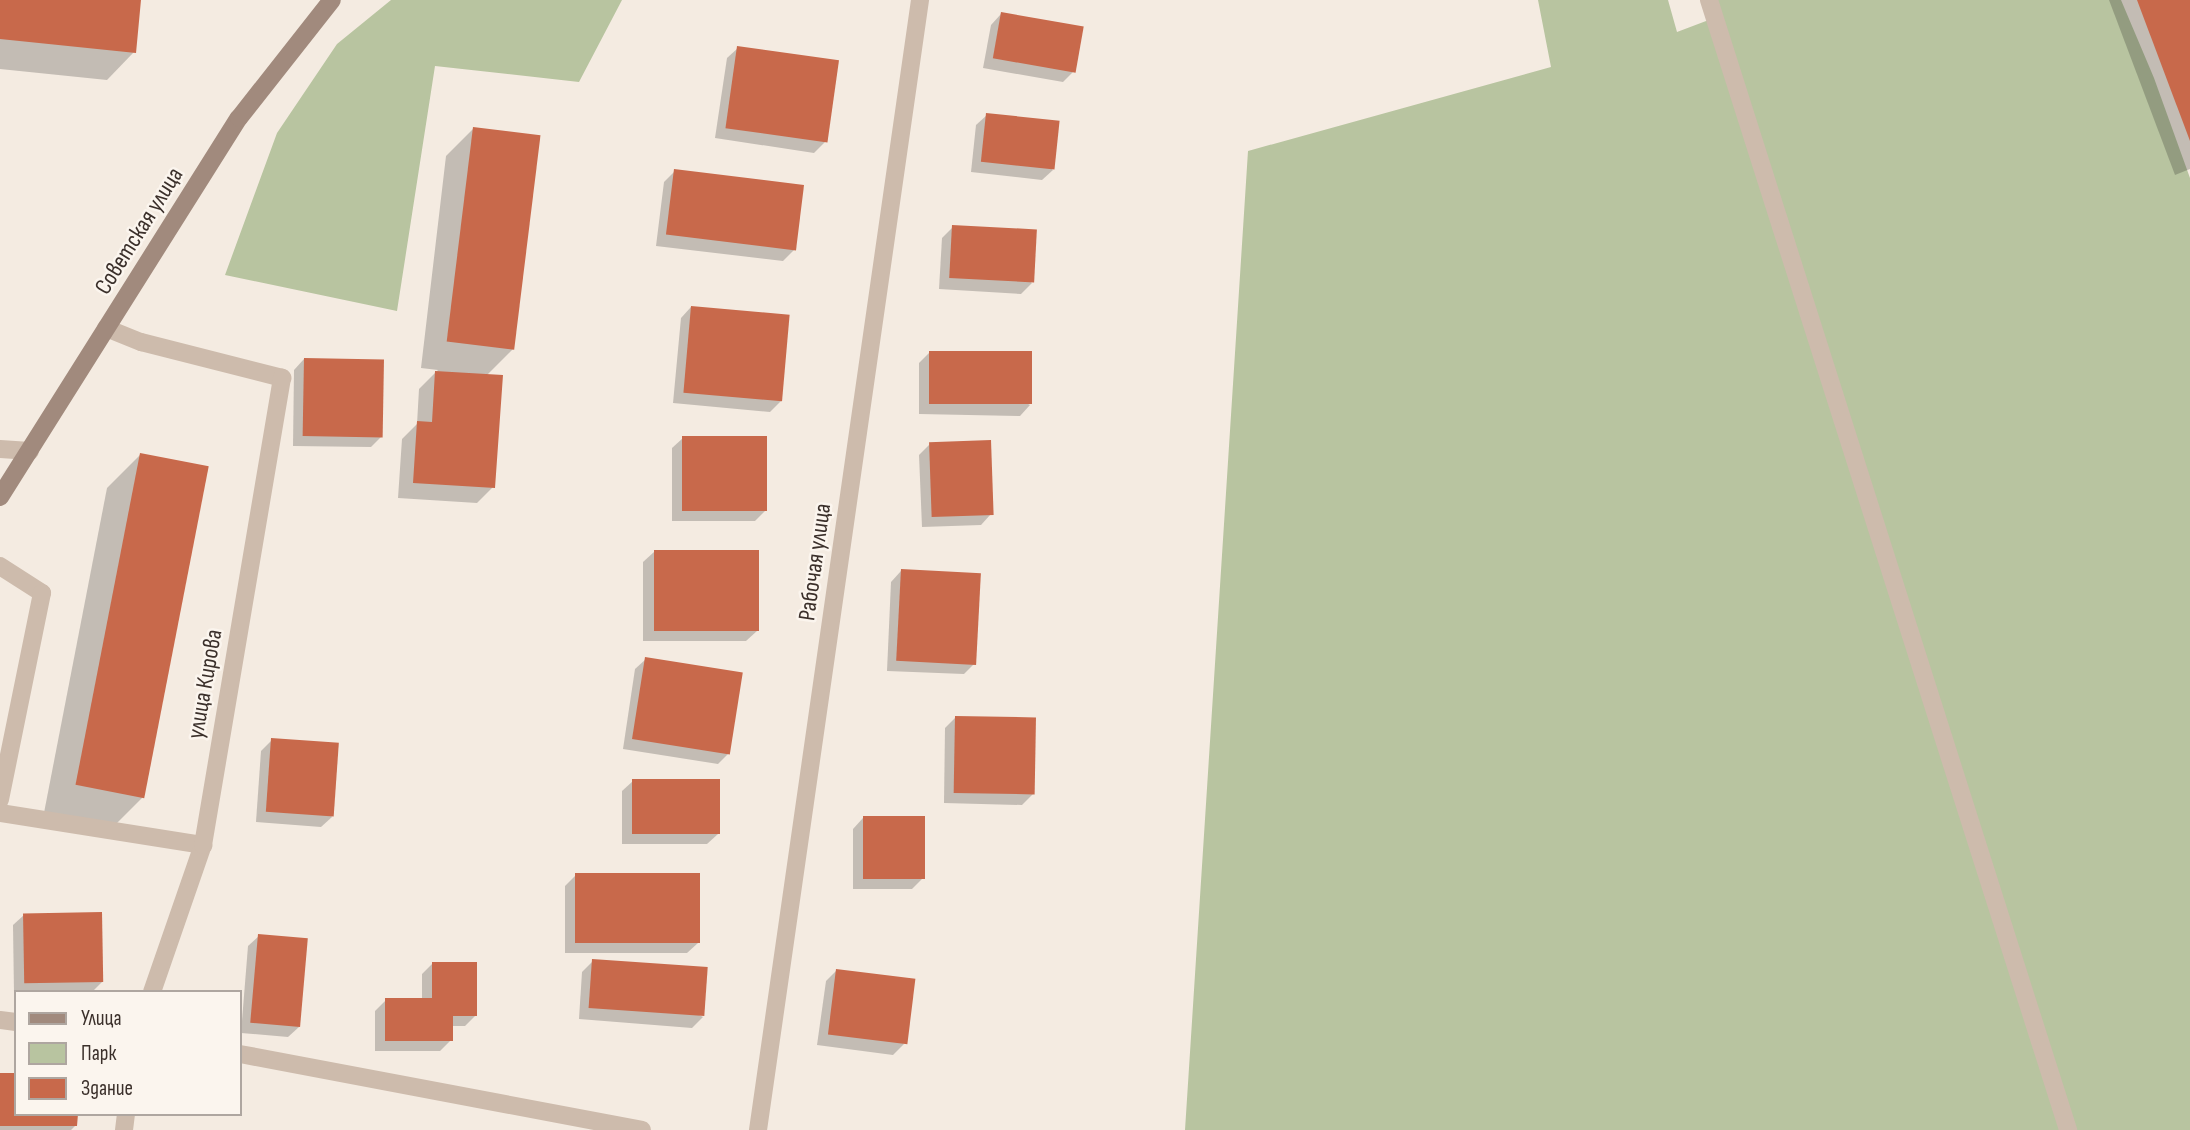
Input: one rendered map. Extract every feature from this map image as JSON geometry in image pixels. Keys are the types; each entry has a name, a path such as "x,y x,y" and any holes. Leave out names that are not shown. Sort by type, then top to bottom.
{"main road":[{"name":"Советская улица","path":"0,497 239,118 332,0"}],"street":[{"name":"Рабочая улица","path":"758,1130 920,0"},
{"path":"1709,0 2068,1130"},
{"name":"улица Кирова","path":"106,328 141,342 282,378 203,845 153,990"},
{"path":"0,450 30,451"},
{"path":"0,566 42,593 0,800"},
{"path":"0,813 203,845"},
{"path":"242,1054 642,1130"}],"green space":[{"path":"391,0 622,0 579,82 435,66 397,311 225,275 277,133 337,44"},
{"path":"1538,0 1668,0 1677,32 1714,18 1709,0 2121,0 2154,78 2190,178 2190,1130 1185,1130 1248,151 1551,67"}],"building":[{"path":"0,0 141,0 136,53 0,39"},
{"path":"2137,0 2190,0 2190,141"},
{"path":"1001,12 1084,27 1076,73 993,58"},
{"path":"737,46 839,60 827,143 725,128"},
{"path":"986,113 1060,121 1054,169 981,162"},
{"path":"473,127 540,135 514,350 447,341"},
{"path":"674,169 804,185 796,250 666,235"},
{"path":"952,225 1037,229 1034,282 949,278"},
{"path":"691,306 790,315 782,401 683,393"},
{"path":"929,351 1032,351 1032,404 929,404"},
{"path":"304,358 384,359 383,437 303,436"},
{"path":"435,371 503,375 495,488 413,483 417,421 432,422"},
{"path":"682,436 767,436 767,511 682,511"},
{"path":"991,440 994,515 932,517 929,442"},
{"path":"140,453 209,466 144,798 76,785"},
{"path":"654,550 759,550 759,631 654,631"},
{"path":"901,569 981,573 976,665 896,661"},
{"path":"645,657 743,672 730,754 632,739"},
{"path":"955,716 1036,717 1035,794 954,793"},
{"path":"271,738 339,743 334,817 266,812"},
{"path":"632,779 720,779 720,834 632,834"},
{"path":"863,816 925,816 925,879 863,879"},
{"path":"575,873 700,873 700,943 575,943"},
{"path":"102,912 103,982 24,983 23,913"},
{"path":"258,934 308,938 300,1027 250,1023"},
{"path":"592,959 708,967 704,1016 589,1008"},
{"path":"432,962 477,962 477,1016 453,1016 453,1041 385,1041 385,998 432,998"},
{"path":"836,969 915,979 907,1044 828,1035"},
{"path":"0,1073 14,1073 14,1116 78,1116 77,1126 0,1126"}]}
